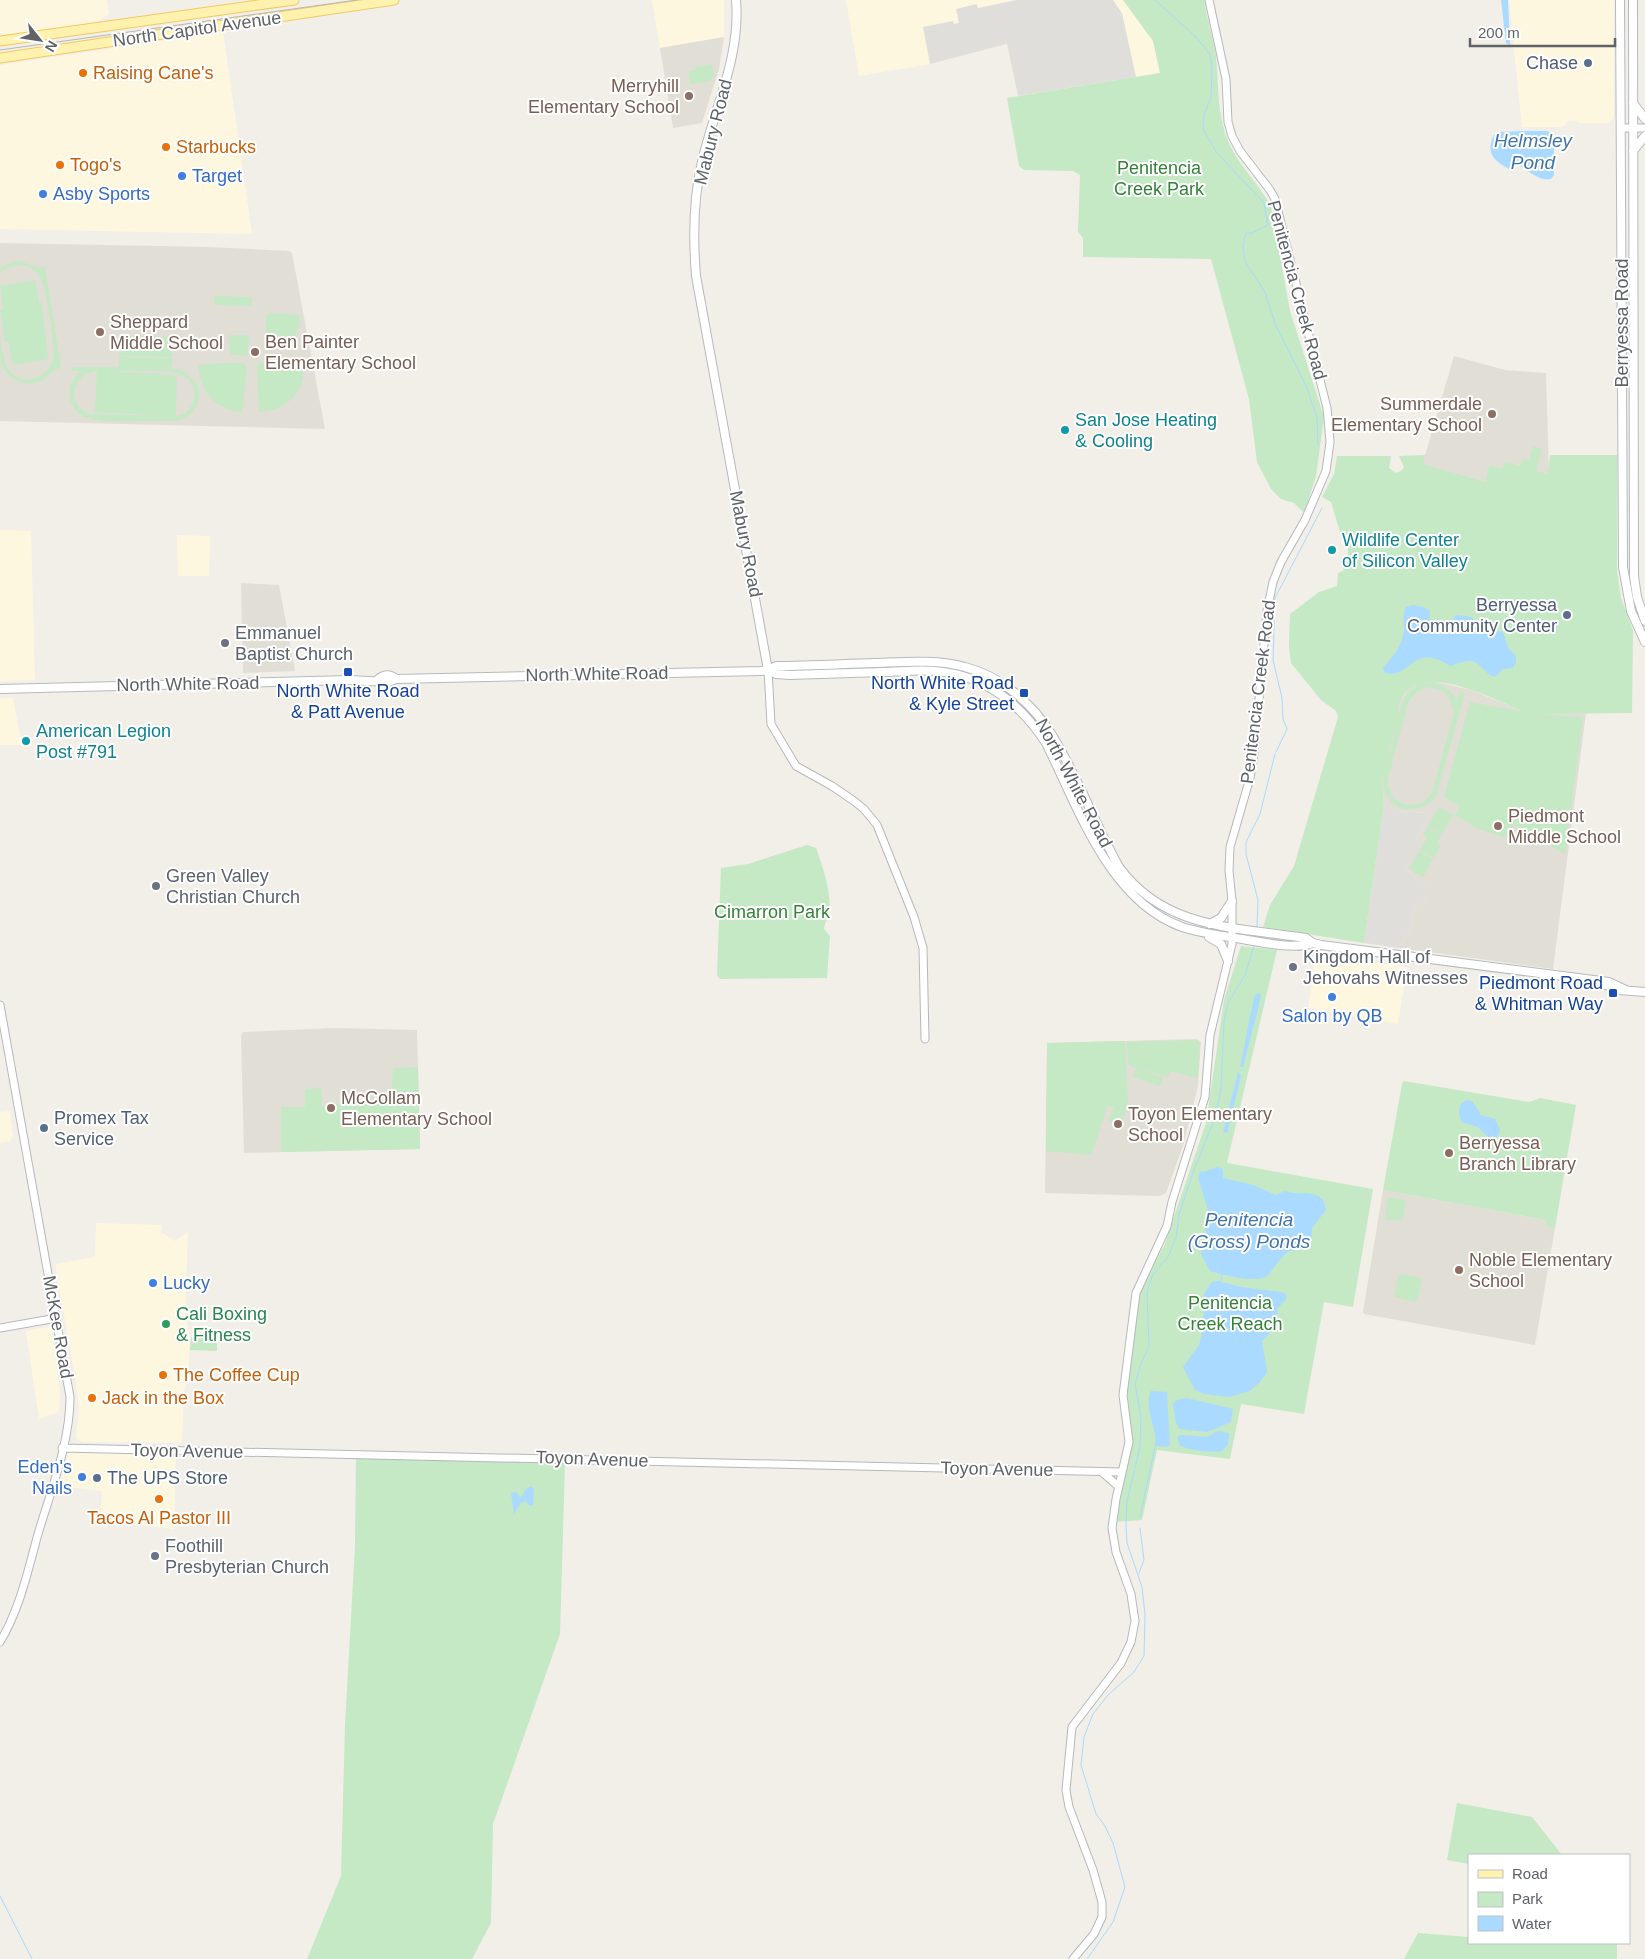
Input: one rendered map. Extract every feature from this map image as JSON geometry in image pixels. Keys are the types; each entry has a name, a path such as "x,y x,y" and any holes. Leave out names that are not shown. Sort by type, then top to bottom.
{"main road":[{"name":"North Capitol Avenue","path":"0,41 294,0"},
{"name":"North Capitol Avenue","path":"0,58 394,0"},
{"name":"Mabury Road","path":"736,0 735,42 730,68 701,164 694,220 694,247 696,276 768,670"},
{"name":"Berryessa Road","path":"1620,0 1622,543 1627,599 1632,616 1645,642"},
{"name":"Berryessa Road","path":"1633,0 1634,568 1636,592 1645,621"},
{"path":"1620,10 1625,12 1628,18 1632,48"},
{"path":"1633,101 1645,119"},
{"path":"1633,151 1645,136"},
{"path":"1622,492 1627,508 1627,530 1634,542"},
{"path":"1622,543 1629,549 1630,562 1634,568"},
{"name":"North White Road","path":"0,689 376,680 391,682 396,679 768,670 776,666 924,662 967,667 1015,692 1036,713 1053,736 1112,855 1134,885 1160,906 1182,916 1210,924 1306,938 1313,943"},
{"name":"North White Road","path":"768,670 776,674 790,675 934,670 968,677 992,688 1024,713 1036,727 1046,742 1114,874 1127,890 1157,914 1181,926 1233,938 1304,946 1313,943"},
{"path":"1210,924 1221,918 1232,901"},
{"path":"1201,932 1221,944 1228,961"},
{"path":"1313,943 1619,985 1626,990 1645,992"}],"street":[{"name":"Penitencia Creek Road","path":"1073,1959 1094,1934 1102,1917 1102,1902 1093,1870 1069,1807 1066,1790 1072,1727 1125,1657 1134,1622 1131,1594 1116,1552 1112,1528 1118,1486 1129,1442 1123,1395 1136,1293 1164,1235 1172,1202 1200,1116 1208,1078 1210,1034 1233,938 1232,901 1228,870 1230,847 1250,778 1254,754 1269,602 1273,582 1281,562 1305,520 1326,471 1330,420 1275,200 1270,190 1240,151 1230,129 1226,79 1209,0"},
{"path":"1621,128 1645,128"},
{"name":"Mabury Road","path":"768,670 771,724 796,766 854,801 864,809 876,825 914,917 922,948 924,1039"},
{"name":"McKee Road","path":"0,1005 70,1397 69,1422 62,1448 15,1611 0,1642"},
{"path":"0,1328 57,1318"},
{"name":"Toyon Avenue","path":"62,1448 1122,1472"},
{"path":"1100,1471 1118,1486"}],"shaded area":[{"path":"0,0 107,0 109,14 97,22 0,36"},
{"path":"652,0 724,0 724,37 660,48"},
{"path":"846,0 1123,0 1153,41 1160,73 1018,96 1007,44 930,64 859,76"},
{"path":"1016,0 1113,0 1122,13 1136,77 1018,96 1007,44 930,64 923,27 953,21 954,24 959,23 956,9 977,4 978,8"},
{"path":"1509,0 1614,0 1614,118 1609,123 1579,123 1574,120 1568,121 1562,127 1522,127"},
{"path":"223,32 252,234 0,229 0,65"},
{"name":"Merryhill Elementary School","path":"724,37 719,69 702,123 673,128 660,48"},
{"name":"Sheppard Middle School","path":"0,243 209,247 289,251 292,253 325,429 0,421"},
{"name":"Summerdale Elementary School","path":"1454,356 1505,370 1546,373 1549,474 1407,517"},
{"path":"0,530 31,531 35,680 0,681"},
{"path":"177,535 210,536 209,576 178,576"},
{"path":"241,583 279,585 295,671 243,673"},
{"name":"Piedmont Middle School","path":"1423,681 1437,682 1471,690 1528,713 1586,713 1553,969 1399,948 1411,928 1413,913 1416,907 1420,908 1427,897 1425,895 1428,889 1405,868 1420,841 1417,838 1431,813 1396,811 1389,808 1384,804 1382,777 1400,701 1409,688"},
{"path":"0,698 13,698 22,745 0,745"},
{"path":"1384,804 1396,811 1431,813 1417,838 1421,841 1405,868 1428,889 1427,897 1420,908 1416,907 1413,913 1411,928 1399,948 1364,943"},
{"path":"1316,955 1407,967 1398,1024 1308,1008"},
{"name":"McCollam Elementary School","path":"335,1028 417,1030 420,1149 244,1153 241,1036 243,1032"},
{"name":"Toyon Elementary School","path":"1196,1039 1201,1042 1198,1086 1184,1143 1166,1193 1160,1196 1045,1193 1047,1043"},
{"path":"10,1111 13,1136 10,1141 0,1143 0,1112"},
{"name":"Noble Elementary School","path":"1383,1190 1546,1220 1545,1226 1555,1228 1535,1345 1364,1314"},
{"path":"96,1223 162,1225 161,1232 175,1241 188,1231 185,1317 190,1334 188,1380 184,1390 182,1443 83,1442 76,1438 79,1407 55,1264 95,1257"},
{"path":"51,1326 60,1391 59,1412 39,1419 26,1331"},
{"path":"69,1452 176,1454 174,1529 100,1521 102,1491 59,1486"}],"green space":[{"name":"Penitencia Creek Park","path":"1123,0 1204,0 1216,56 1222,123 1233,152 1271,207 1290,311 1324,417 1316,476 1303,512 1294,503 1281,499 1271,489 1257,462 1249,399 1211,259 1083,257 1083,238 1078,232 1080,175 1073,171 1024,170 1019,166 1007,98 1160,73 1153,41"},
{"path":"712,64 714,74 711,81 690,84 689,71 696,70 696,67"},
{"path":"14,261 37,267 45,267 61,368 55,370 42,380 30,384 18,381 7,374 1,363 0,336 5,363 13,374 19,378 26,379 40,376 51,365 54,357 48,303 43,283 32,268 16,265 0,273 1,267"},
{"path":"35,280 39,303 42,303 48,359 12,365 9,342 5,342 0,310 3,309 0,286"},
{"path":"214,296 252,297 251,306 214,305"},
{"path":"270,313 299,315 298,329 295,335 291,340 280,346 266,347 266,316"},
{"path":"229,335 249,335 247,356 230,354"},
{"path":"119,336 172,337 172,346 119,345"},
{"path":"119,347 172,348 172,357 119,356"},
{"path":"119,357 172,358 172,367 162,368 183,370 197,384 199,396 196,407 187,416 176,421 105,421 87,418 78,413 71,401 69,390 81,371 72,371 72,367 118,367","holes":["97,371 95,412 165,416 89,414 79,407 74,397 74,392 77,383 83,376","109,371 156,371 184,375 192,383 194,391 192,406 176,416 177,375"]},
{"path":"243,363 247,367 242,412 232,410 217,403 211,398 202,383 198,365"},
{"path":"260,363 303,369 303,378 300,387 291,400 276,409 259,412 257,366"},
{"path":"1533,446 1542,449 1536,471 1548,474 1550,455 1617,455 1617,570 1621,598 1633,631 1632,713 1538,714 1583,717 1565,854 1514,825 1504,837 1478,829 1455,815 1460,806 1444,797 1470,702 1525,712 1461,687 1443,683 1427,682 1422,684 1435,683 1447,689 1457,700 1460,691 1465,693 1436,796 1422,807 1405,809 1397,806 1386,794 1383,785 1384,768 1382,777 1384,804 1364,943 1263,927 1270,905 1294,866 1338,717 1336,711 1321,700 1291,663 1289,647 1290,614 1319,592 1337,586 1338,573 1343,571 1348,552 1348,543 1340,532 1331,502 1322,497 1334,474 1337,456 1391,456 1389,468 1396,473 1404,467 1399,456 1425,455 1423,464 1485,482 1490,465 1501,469 1506,462 1520,466 1522,459 1529,460","holes":["1421,684 1405,697 1399,713 1400,702 1403,696 1413,686","1429,687 1443,691 1449,697 1454,713 1432,793 1421,804 1405,805 1393,798 1387,782 1408,703 1417,691","1394,732 1392,745 1385,764"]},
{"path":"1439,807 1453,815 1442,834 1428,826"},
{"path":"1428,827 1442,835 1437,843 1441,845 1434,858 1420,850 1427,838 1423,835"},
{"name":"Cimarron Park","path":"807,845 816,848 828,889 830,906 824,929 830,936 827,978 720,979 717,975 721,868 748,864"},
{"path":"1419,851 1433,859 1423,877 1409,869"},
{"name":"Penitencia Creek Reach","path":"1241,946 1277,950 1227,1163 1373,1189 1353,1307 1324,1302 1304,1414 1241,1404 1230,1459 1157,1450 1142,1520 1115,1522 1132,1443 1126,1393 1140,1293 1148,1273 1164,1246 1206,1123 1224,1000"},
{"path":"1197,1040 1200,1043 1198,1078 1170,1071 1168,1077 1128,1065 1127,1042"},
{"path":"1125,1041 1128,1102 1121,1125 1108,1120 1114,1107 1108,1105 1091,1155 1046,1151 1047,1043"},
{"path":"418,1067 420,1149 281,1152 281,1107 305,1107 305,1089 321,1088 322,1106 385,1097 392,1087 393,1068"},
{"path":"1136,1068 1163,1077 1160,1086 1133,1077"},
{"path":"1404,1081 1529,1102 1540,1098 1576,1105 1555,1228 1545,1226 1546,1220 1383,1190"},
{"path":"1388,1197 1406,1200 1402,1221 1385,1219"},
{"path":"1399,1274 1422,1278 1417,1302 1394,1297"},
{"path":"191,1337 217,1338 217,1351 190,1350"},
{"path":"356,1457 565,1463 560,1634 493,1824 491,1923 472,1959 307,1959 341,1876 345,1725 355,1546"},
{"path":"1457,1803 1532,1817 1561,1854 1468,1854 1468,1864 1447,1860"},
{"path":"1418,1933 1468,1937 1468,1944 1617,1944 1617,1959 1404,1959"}],"water":[{"path":"1501,0 1508,0 1510,45 1506,43"},
{"name":"Helmsley Pond","path":"1547,131 1554,134 1554,175 1551,179 1536,176 1517,165 1512,164 1509,169 1492,156 1490,147 1494,135 1499,132"},
{"path":"1413,605 1430,611 1429,626 1437,633 1445,634 1453,618 1458,615 1471,617 1488,630 1503,632 1508,648 1516,656 1513,668 1503,669 1495,677 1487,673 1475,662 1467,661 1451,666 1438,659 1427,657 1413,662 1401,671 1385,673 1383,668 1401,641 1406,607"},
{"path":"1258,993 1261,995 1259,1005 1243,1067 1240,1067 1254,997"},
{"path":"1238,1072 1241,1076 1227,1133 1223,1132"},
{"path":"1467,1100 1472,1101 1481,1115 1495,1119 1500,1130 1497,1137 1488,1137 1478,1127 1462,1122 1459,1110"},
{"name":"Penitencia (Gross) Ponds","path":"1217,1167 1223,1169 1223,1178 1253,1185 1276,1195 1285,1191 1316,1195 1320,1198 1326,1210 1312,1228 1311,1245 1307,1249 1289,1251 1268,1275 1263,1278 1240,1278 1210,1271 1201,1254 1209,1213 1198,1178 1201,1171 1204,1172"},
{"name":"Penitencia (Gross) Ponds","path":"1218,1281 1241,1287 1281,1292 1286,1294 1287,1298 1277,1309 1278,1325 1262,1341 1267,1372 1261,1381 1250,1391 1230,1397 1204,1394 1195,1390 1183,1367 1199,1345 1203,1330 1204,1294 1212,1282"},
{"path":"1151,1391 1167,1392 1170,1444 1167,1447 1155,1446 1155,1432 1149,1404"},
{"path":"1187,1398 1233,1409 1231,1422 1207,1432 1180,1429 1176,1424 1173,1404 1176,1400"},
{"path":"1218,1431 1229,1433 1228,1445 1222,1451 1201,1451 1180,1446 1177,1437 1181,1435 1207,1437"},
{"path":"531,1486 534,1490 533,1505 530,1506 525,1501 521,1503 514,1514 511,1493 516,1492 521,1498 526,1489"}],"waterway":[{"path":"1155,0 1196,37 1210,54 1212,68 1211,98 1204,114 1203,129 1217,153 1264,203 1268,225 1252,233 1246,233 1243,246 1245,262 1265,292 1276,326 1307,388 1317,418 1318,445"},
{"path":"1276,752 1287,729 1283,719 1282,698 1273,660 1275,598 1322,508"},
{"path":"1257,927 1258,900 1246,854 1246,842 1260,814 1275,754"},
{"path":"1229,1001 1245,975 1255,943"},
{"path":"1087,1959 1113,1922 1125,1887 1113,1843 1105,1826 1096,1814 1081,1765 1084,1737 1093,1714 1108,1695 1134,1672 1144,1656 1145,1615 1142,1587 1127,1543 1126,1524 1127,1502 1140,1446 1141,1417 1135,1384 1140,1366 1149,1346 1147,1292 1153,1274 1168,1257 1176,1238 1179,1215 1191,1178 1216,1115 1221,1088 1224,1021 1228,1003"},
{"path":"1221,1283 1222,1274"},
{"path":"1140,1517 1155,1447"},
{"path":"1139,1573 1144,1560 1140,1528"},
{"path":"0,1896 32,1959"}],"tram line":[{"path":"0,50 357,0"}],"place":[{"name":"Chase","path":"1588,63"},
{"name":"Raising Cane's","path":"83,73"},
{"name":"Merryhill Elementary School","path":"689,96"},
{"name":"Starbucks","path":"166,147"},
{"name":"Togo's","path":"60,165"},
{"name":"Target","path":"182,176"},
{"name":"Asby Sports","path":"43,194"},
{"name":"Sheppard Middle School","path":"100,332"},
{"name":"Ben Painter Elementary School","path":"255,352"},
{"name":"Summerdale Elementary School","path":"1492,414"},
{"name":"San Jose Heating & Cooling","path":"1065,430"},
{"name":"Wildlife Center of Silicon Valley","path":"1332,550"},
{"name":"Berryessa Community Center","path":"1567,615"},
{"name":"Emmanuel Baptist Church","path":"225,643"},
{"name":"North White Road & Patt Avenue","path":"348,672"},
{"name":"North White Road & Kyle Street","path":"1024,693"},
{"name":"American Legion Post #791","path":"26,741"},
{"name":"Piedmont Middle School","path":"1498,826"},
{"name":"Green Valley Christian Church","path":"156,886"},
{"name":"Kingdom Hall of Jehovahs Witnesses","path":"1293,967"},
{"name":"Piedmont Road & Whitman Way","path":"1613,993"},
{"name":"Salon by QB","path":"1332,997"},
{"name":"McCollam Elementary School","path":"331,1108"},
{"name":"Toyon Elementary School","path":"1118,1124"},
{"name":"Promex Tax Service","path":"44,1128"},
{"name":"Berryessa Branch Library","path":"1449,1153"},
{"name":"Noble Elementary School","path":"1459,1270"},
{"name":"Lucky","path":"153,1283"},
{"name":"Cali Boxing & Fitness","path":"166,1324"},
{"name":"The Coffee Cup","path":"163,1375"},
{"name":"Jack in the Box","path":"92,1398"},
{"name":"Eden's Nails","path":"82,1477"},
{"name":"The UPS Store","path":"97,1478"},
{"name":"Tacos Al Pastor III","path":"159,1499"},
{"name":"Foothill Presbyterian Church","path":"155,1556"}]}
